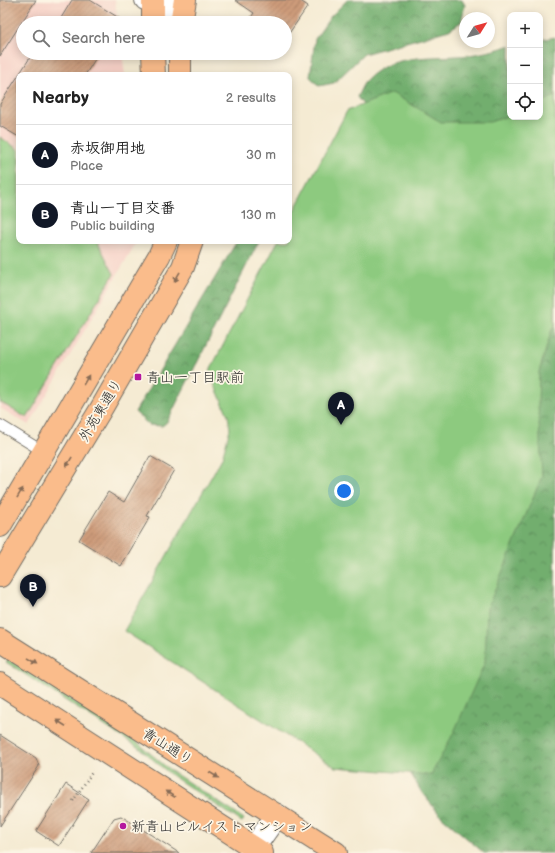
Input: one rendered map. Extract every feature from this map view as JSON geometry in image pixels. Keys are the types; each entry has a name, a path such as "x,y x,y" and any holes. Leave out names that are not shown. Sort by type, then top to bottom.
{"main road":[{"path":"153,60 154,72"},
{"path":"180,60 180,72"},
{"name":"外苑東通り","path":"0,526 159,256 165,244"},
{"name":"外苑東通り","path":"0,576 101,409 184,267 191,244"},
{"name":"青山通り","path":"0,640 336,853"},
{"path":"0,684 258,852"}],"street":[{"path":"151,6 183,11"},
{"path":"258,852 282,818"}],"lane":[{"path":"0,425 44,452"}],"path":[{"path":"73,801 93,771"}],"shaded area":[{"path":"0,0 115,0 117,16 16,16 16,60 123,60 125,72 16,72 16,244 135,244 29,425 0,408"}],"green space":[{"path":"347,0 462,0 465,5 463,12 459,12 459,23 449,30 364,54 334,83 319,86 310,77 315,39 331,16"},
{"path":"555,37 555,120 514,141 374,119 357,97 367,79 380,69 392,64 417,58 474,54 507,46 507,120 543,120 543,39"},
{"path":"392,93 441,122 490,122 507,116 507,120 543,120 543,102 555,96 555,326 552,329 539,372 538,404 542,476 487,609 485,662 454,732 431,775 335,767 124,631 222,458 230,429 228,415 209,372 276,244 292,244 292,214 347,111"},
{"path":"0,137 16,148 16,244 99,244 114,274 27,418 0,402"},
{"path":"555,233 555,853 484,853 441,816 422,793 408,769"},
{"path":"235,244 257,244 167,422 162,426 149,425 135,412"},
{"path":"8,659 132,738 171,771 244,819 242,822 171,775 142,750 6,662"}],"building":[{"path":"0,0 36,0 26,16 16,16 16,31 0,56"},
{"path":"72,0 90,0 116,16 62,16"},
{"path":"235,0 299,0 308,6 292,29 292,16 252,16 254,13"},
{"path":"28,60 95,60 87,72 21,72"},
{"path":"16,79 16,135 0,126 0,104"},
{"path":"150,456 174,470 147,516 150,517 121,566 79,540 108,492 124,502"},
{"path":"0,735 36,758 39,766 0,826"},
{"path":"66,784 89,799 59,846 36,831"},
{"name":"新青山ビルイストマンション","path":"121,816 179,853 91,853 114,818"}],"place":[{"name":"青山一丁目駅前","path":"138,377"},
{"name":"赤坂御用地","path":"341,425"},
{"name":"青山一丁目交番","path":"33,607"},
{"name":"新青山ビルイストマンション","path":"123,826"}]}
